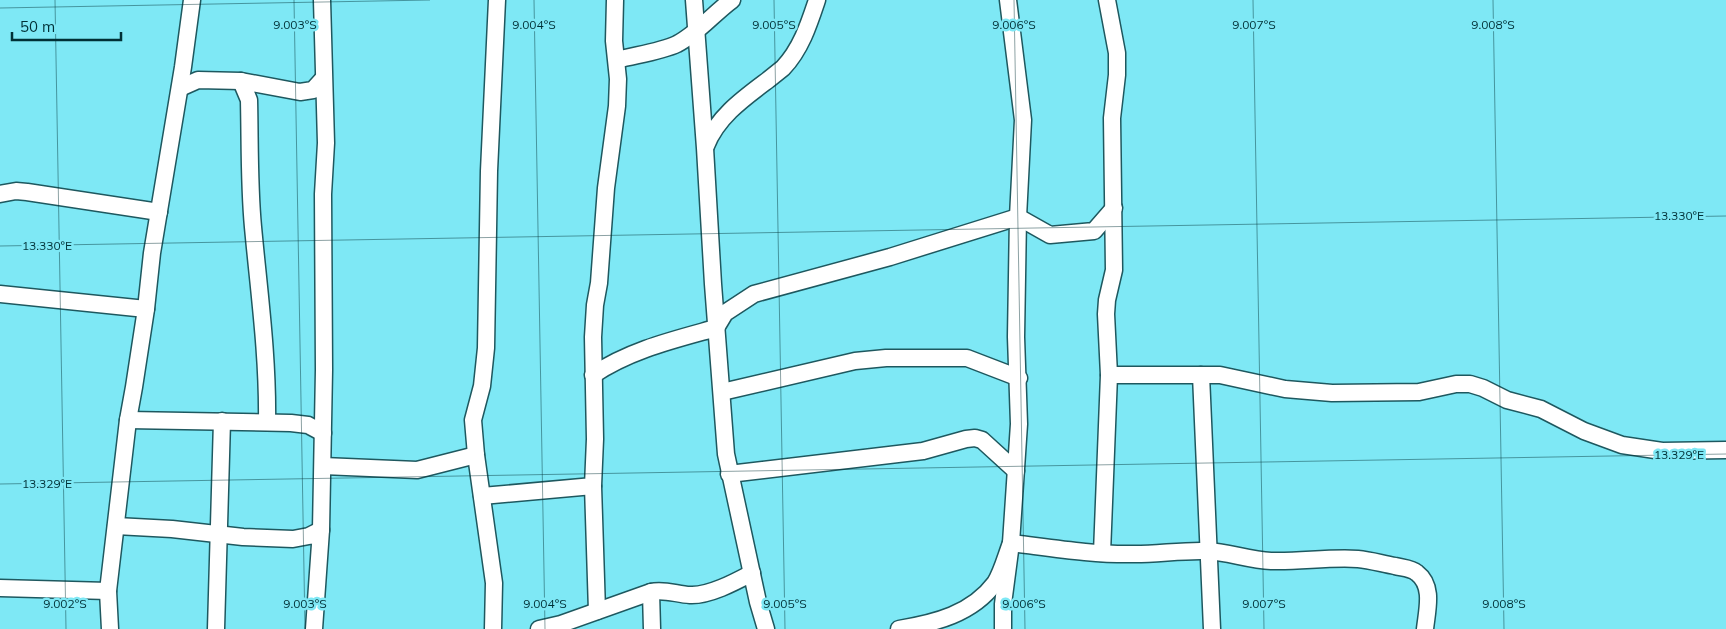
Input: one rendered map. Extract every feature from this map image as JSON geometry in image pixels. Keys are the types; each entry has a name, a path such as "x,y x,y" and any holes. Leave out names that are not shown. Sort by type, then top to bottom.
{"street":[{"path":"110,629 108,591 128,420 192,0"},
{"path":"314,629 321,530 323,466 323,194 326,143 322,0"},
{"path":"494,629 494,583 473,420 482,386 486,348 489,171 498,0"},
{"path":"598,611 593,486 595,439 593,337 606,188 617,106 618,79 614,41 615,0"},
{"path":"694,0 726,454 758,602 766,629"},
{"path":"617,60 671,46 696,32 732,0"},
{"path":"705,148 711,133 720,121 782,69 794,55 811,19 817,0"},
{"path":"1003,629 1003,604 1020,424 1016,337 1018,217 1023,120 1008,0"},
{"path":"1102,553 1108,374 1106,314 1107,300 1114,270 1112,118 1117,75 1117,53 1107,0"},
{"path":"183,66 198,80"},
{"path":"180,88 198,80 241,81 300,92 313,90 323,79"},
{"path":"241,81 249,100 253,225 264,327 267,422"},
{"path":"249,100 264,86"},
{"path":"0,194 28,192 159,212"},
{"path":"593,375 616,360 641,350 716,328 725,313 754,294 890,256 1018,217 1050,235 1094,231 1114,208"},
{"path":"0,294 146,309"},
{"path":"722,392 855,361 886,358 967,358 1019,378"},
{"path":"1108,374 1220,376 1285,389 1332,393 1419,392 1456,384 1470,384 1508,400 1541,409 1584,431 1622,445 1662,451 1726,450"},
{"path":"1201,375 1212,629"},
{"path":"128,420 267,422 308,425 323,433"},
{"path":"216,629 222,421"},
{"path":"729,474 923,451 966,438 982,440 1016,470"},
{"path":"323,466 417,470 476,455"},
{"path":"482,496 593,486"},
{"path":"116,526 243,537 293,539 321,530"},
{"path":"1010,543 1102,553 1134,554 1208,551 1255,560 1272,561 1359,559 1414,571 1422,577 1426,584 1428,605 1425,629"},
{"path":"899,629 920,626 956,615 975,604 995,582 1010,543"},
{"path":"540,629 562,624 651,592 704,594 752,573"},
{"path":"0,588 108,591"},
{"path":"651,592 652,629"}]}
